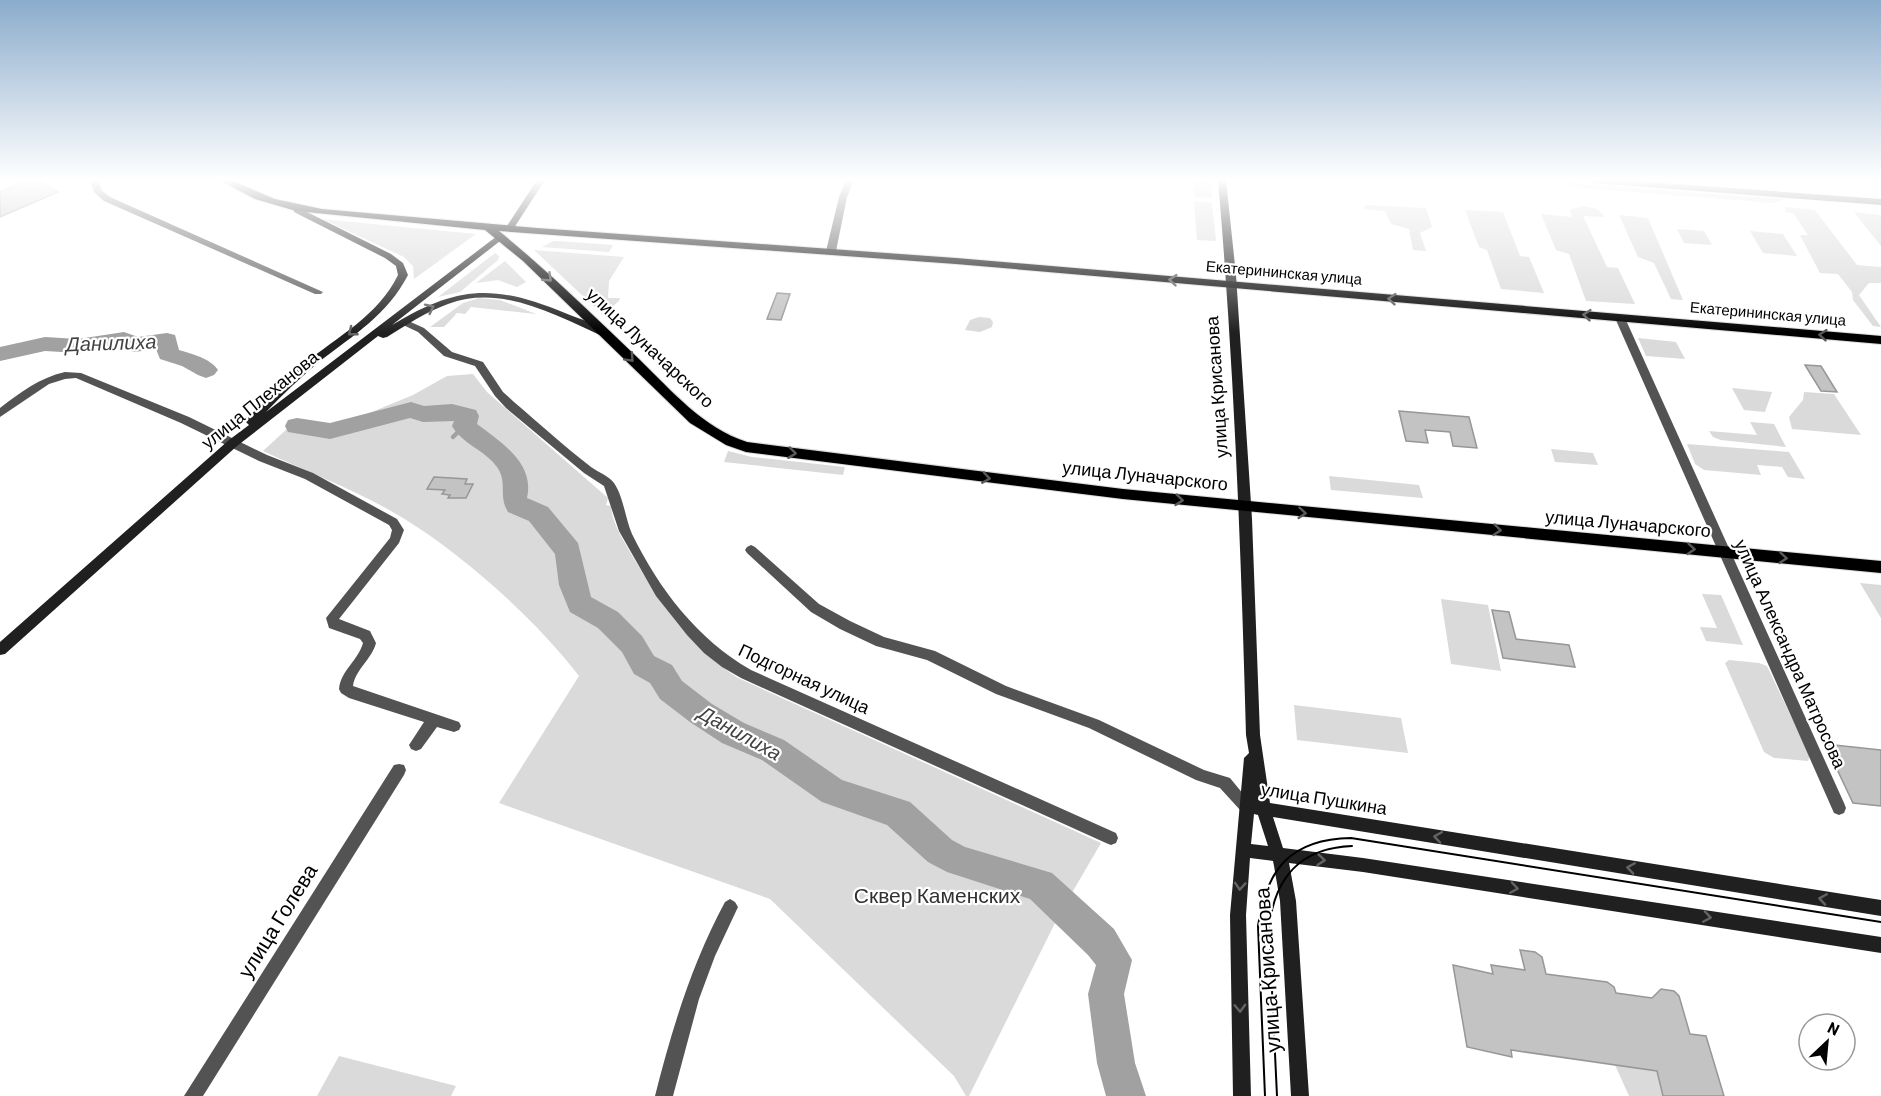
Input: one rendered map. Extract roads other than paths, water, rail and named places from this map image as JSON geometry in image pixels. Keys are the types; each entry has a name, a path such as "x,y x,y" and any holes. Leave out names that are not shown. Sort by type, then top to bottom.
{"main road":[{"path":"237,445 269,401 296,375 379,310 393,293 403,275 400,265 388,256 339,231"},
{"name":"улица Луначарского","path":"502,231 608,334 645,374 695,420 739,445 1006,481 1244,507 1881,567"},
{"name":"улица Крисанова","path":"1226,231 1244,507 1253,735 1264,809 1278,855 1288,901 1300,1096"},
{"name":"Екатерининская улица","path":"505,232 831,251 1881,340"},
{"name":"улица Плеханова","path":"0,650 237,445 505,232"},
{"path":"237,445 363,349 404,322 452,298 489,292 529,303 608,334"},
{"name":"улица Крисанова","path":"1242,1096 1238,949 1242,850 1253,735"},
{"name":"улица Пушкина","path":"1246,806 1881,909"},
{"path":"1242,850 1373,866 1881,945"}],"street":[{"path":"180,231 318,292"},
{"path":"831,251 835,231"},
{"name":"улица Александра Матросова","path":"1620,318 1839,808"},
{"name":"Подгорная улица","path":"404,322 421,330 448,354 479,364 499,394 510,405 588,470 608,483 619,517 648,572 689,627 720,660 746,674 1111,838"},
{"path":"0,414 42,382 62,375 77,375 309,476 393,522 397,526 398,533 332,618 334,624 365,635 370,643 368,652 347,679 346,689 354,694 454,726"},
{"name":"улица Пушкина","path":"752,550 808,602 845,625 881,642 930,654 1008,693 1094,724 1201,775 1225,783 1246,806"},
{"path":"416,745 434,720"},
{"name":"улица Голева","path":"193,1096 399,770"},
{"path":"664,1096 692,990 710,944 730,907"}],"waterway":[{"name":"Данилиха","path":"0,354 45,344 78,346 124,339 134,345 167,340 168,354 190,361 206,370"},
{"name":"Данилиха","path":"297,426 330,431 411,410 423,414 452,412 467,416 464,426 491,445 511,469 516,484 514,498 517,505 539,514 568,550 573,585 580,604 608,620 632,644 644,665 661,674 671,690 701,713 733,733 773,750 833,792 898,813 940,851 959,861 1040,885 1101,942 1114,960 1114,968 1106,994 1116,1063 1126,1096"},
{"path":"453,437 464,426"}],"tram line":[{"path":"1265,1096 1258,926 1267,888 1275,873 1297,851 1312,844 1351,838 1881,922"},
{"path":"1277,1096 1269,927 1272,909 1284,880 1304,859 1318,852 1352,846"}],"park label":[{"name":"Сквер Каменских","path":"937,896"}]}
